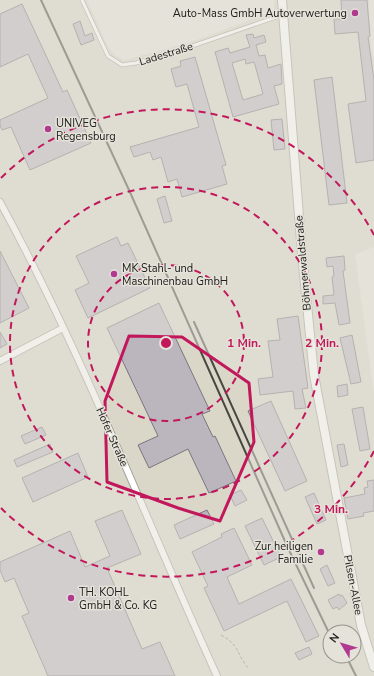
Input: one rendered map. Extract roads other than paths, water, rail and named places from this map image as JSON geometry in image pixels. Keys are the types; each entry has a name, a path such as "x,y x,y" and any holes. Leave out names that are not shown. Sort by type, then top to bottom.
{"street":[{"name":"Böhmerwaldstraße","path":"282,0 302,254 314,375 342,524"},
{"name":"Hofer Straße","path":"0,202 24,246 63,328 217,676"},
{"path":"0,361 63,328"},
{"name":"Pilsen-Allee","path":"342,524 365,641 374,667"}],"lane":[{"name":"Ladestraße","path":"82,0 108,56 122,65 136,63 178,51 283,14"}],"railway":[{"path":"41,0 129,190 288,548 325,624"},
{"path":"194,322 314,588"},
{"path":"350,664 356,676"}],"place":[{"name":"Auto-Mass GmbH Autoverwertung","path":"355,13"},
{"name":"UNIVEG Regensburg","path":"48,129"},
{"name":"MK Stahl- und Maschinenbau GmbH","path":"114,274"},
{"name":"Zur heiligen Familie","path":"321,552"},
{"name":"TH. KOHL GmbH & Co. KG","path":"71,598"}]}
